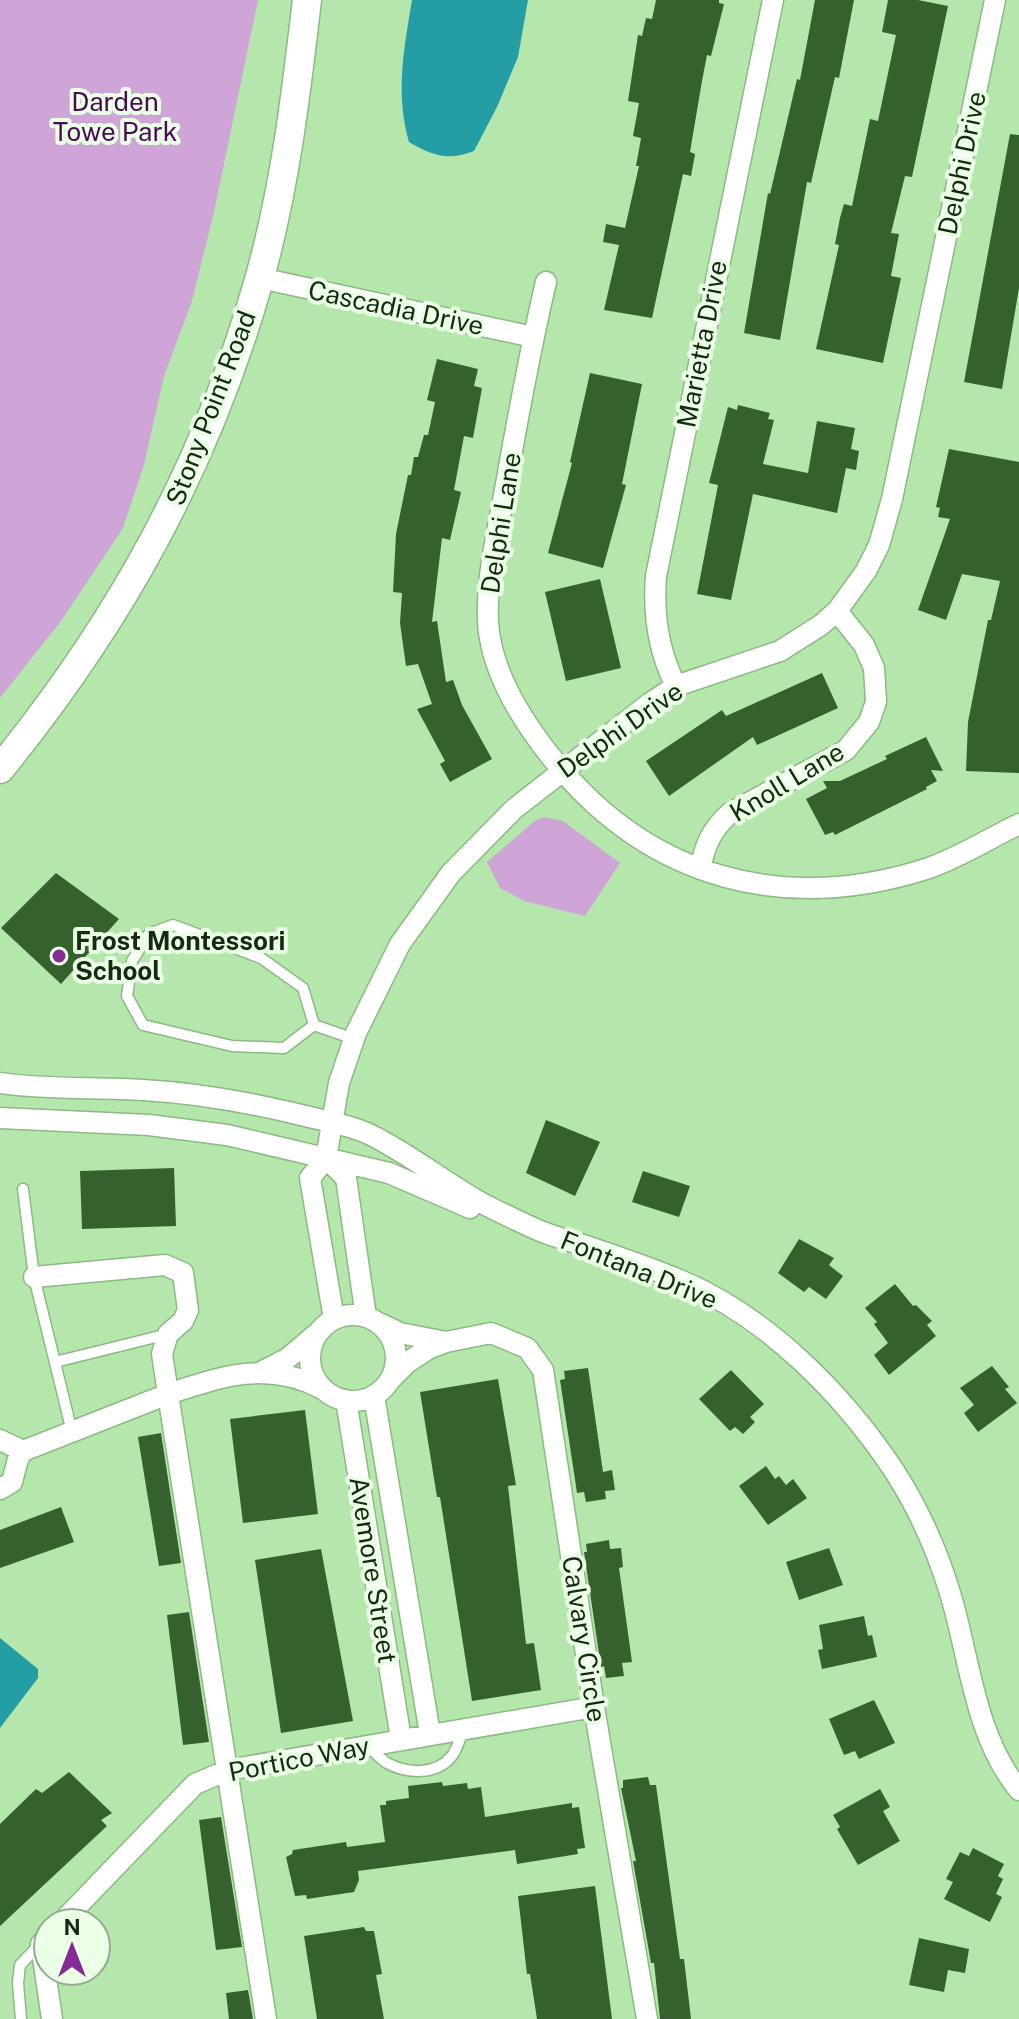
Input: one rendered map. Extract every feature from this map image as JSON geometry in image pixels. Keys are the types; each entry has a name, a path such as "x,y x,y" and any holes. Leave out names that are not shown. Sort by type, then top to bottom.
{"main road":[{"name":"Stony Point Road","path":"0,769 99,637 165,522 209,424 260,278 285,164 307,0"}],"street":[{"name":"Marietta Drive","path":"676,686 665,664 658,637 656,576 773,0"},
{"name":"Delphi Drive","path":"331,1123 339,1083 354,1039 400,944 433,896 494,827 562,771 676,686 780,651 801,639 837,611 866,571 885,524 995,0"},
{"name":"Cascadia Drive","path":"260,278 533,337"},
{"name":"Delphi Lane","path":"546,282 489,578 488,625 497,663 525,722 562,771 605,814 643,841 700,869 735,880 780,888 832,888 879,881 927,868 969,851 1019,824"},
{"name":"Knoll Lane","path":"700,869 712,831 730,813 846,750 869,722 876,692 870,657 837,611"},
{"name":"Fontana Drive","path":"0,1083 191,1095 250,1104 366,1132 471,1197 534,1229 671,1276 724,1302 793,1353 860,1427 900,1482 936,1555 951,1595 979,1710 1010,1780 1019,1790"},
{"path":"0,1118 149,1125 227,1135 389,1173 499,1220 534,1229"},
{"path":"331,1123 326,1158 310,1178 334,1319"},
{"path":"326,1158 346,1178 373,1320"},
{"path":"34,1277 165,1265 183,1273 188,1310 183,1321 168,1334 162,1354 266,2019"},
{"path":"0,1489 12,1482 23,1451 168,1394 208,1381 263,1371 288,1358 334,1319 345,1315 373,1320 393,1339 397,1353 392,1378 381,1392 353,1401 339,1399 304,1379 263,1371"},
{"name":"Calvary Circle","path":"373,1320 400,1333 446,1342"},
{"path":"318,1333 310,1355 311,1369 323,1389"},
{"name":"Calvary Circle","path":"392,1378 408,1362 446,1342 491,1333 527,1348 543,1370 594,1707 647,2019"},
{"name":"Avemore Street","path":"374,1396 430,1734"},
{"name":"Avemore Street","path":"346,1400 401,1739"},
{"path":"0,1440 23,1451"},
{"name":"Portico Way","path":"76,1907 195,1784 228,1770 594,1707"},
{"path":"49,1987 52,2019"}],"lane":[{"path":"173,925 261,958 303,988 314,1025 284,1048 232,1046 143,1025 127,996 132,961 149,934 173,925"},
{"path":"314,1025 354,1039"},
{"path":"23,1189 34,1277 72,1432"},
{"path":"55,1362 168,1334"},
{"path":"366,1745 386,1763 409,1771 424,1771 443,1765 454,1754 464,1728"},
{"path":"21,2019 20,1965 32,1952"}],"green space":[{"name":"Darden Towe Park","path":"0,0 258,0 214,212 192,301 164,376 144,465 123,528 61,621 0,698"},
{"path":"544,817 563,821 620,863 585,916 524,901 500,888 487,862 536,820"}],"water":[{"path":"412,0 528,0 518,57 474,151 441,156 409,142 402,89"},
{"path":"0,1638 38,1669 38,1678 0,1728"}],"building":[{"path":"656,0 719,0 724,4 702,81 690,152 695,154 691,176 683,174 652,318 604,310 619,245 603,242 606,224 625,228 639,166 636,166 641,138 633,136 639,103 628,101 638,35 642,36 646,18 652,19"},
{"path":"815,0 854,0 839,78 835,77 811,183 807,182 780,340 744,333 768,193 797,79 800,80"},
{"path":"888,0 918,0 948,6 912,177 905,176 891,233 899,234 891,276 901,278 883,363 816,349 839,245 835,244 840,218 844,204 852,206 870,119 878,121 896,35 882,32"},
{"path":"1010,134 1019,135 1019,288 1002,389 964,382"},
{"path":"437,359 478,369 474,386 482,388 473,438 464,436 454,490 461,492 450,540 442,538 432,622 437,621 446,682 453,680 462,705 492,759 450,782 440,764 445,761 417,709 432,704 418,664 406,666 400,623 402,593 393,592 396,534 408,475 411,475 414,457 418,457 424,435 428,435 435,402 427,400"},
{"path":"590,373 642,384 622,484 626,485 603,568 548,553 572,463"},
{"path":"738,405 770,413 768,419 774,420 763,464 808,473 817,421 855,428 851,449 859,451 856,470 846,468 837,513 753,494 731,600 697,594 718,485 709,483 728,407 737,410"},
{"path":"949,449 1019,462 1019,773 966,771 968,722 988,620 991,620 1000,581 962,574 946,620 918,610 950,519 938,517 940,508 936,507"},
{"path":"600,579 621,668 566,681 545,592"},
{"path":"822,673 838,708 757,745 753,737 669,796 646,761 722,710 726,716"},
{"path":"926,737 943,771 931,770 937,781 835,835 833,832 825,835 806,799 827,788 823,781 840,781"},
{"name":"Frost Montessori School","path":"56,873 119,919 61,984 1,928"},
{"path":"546,1120 600,1142 575,1196 526,1173"},
{"path":"174,1168 176,1226 82,1229 80,1171"},
{"path":"643,1171 690,1186 679,1217 632,1202"},
{"path":"799,1239 834,1258 829,1265 843,1276 826,1299 809,1287 804,1292 778,1273"},
{"path":"895,1284 913,1306 916,1305 932,1321 927,1325 936,1336 889,1375 874,1355 888,1343 865,1308"},
{"path":"992,1366 1017,1403 978,1432 964,1413 974,1405 960,1388"},
{"path":"588,1368 603,1472 612,1470 615,1490 605,1491 606,1499 586,1502 584,1492 577,1493 560,1380 565,1379 564,1371"},
{"path":"731,1370 764,1404 750,1417 755,1422 743,1434 735,1427 730,1431 699,1399"},
{"path":"498,1379 516,1485 508,1486 526,1644 534,1643 541,1690 472,1701 420,1392"},
{"path":"305,1410 318,1514 243,1523 230,1419"},
{"path":"161,1433 181,1563 159,1566 138,1437"},
{"path":"766,1466 775,1479 779,1476 786,1485 793,1479 807,1498 768,1525 739,1486"},
{"path":"61,1507 74,1542 0,1568 0,1530"},
{"path":"609,1540 610,1549 621,1548 623,1567 619,1568 632,1662 622,1663 624,1676 606,1678 604,1666 601,1667 584,1552 587,1552 586,1544"},
{"path":"829,1548 843,1585 799,1600 786,1562"},
{"path":"321,1549 353,1721 281,1733 255,1560"},
{"path":"189,1612 209,1742 183,1745 167,1615"},
{"path":"864,1616 877,1657 822,1669 818,1650 823,1649 819,1625"},
{"path":"874,1700 895,1743 859,1759 855,1751 844,1755 829,1719"},
{"path":"69,1772 112,1813 101,1820 107,1826 0,1926 0,1824 36,1789 42,1793"},
{"path":"648,1777 650,1785 656,1785 691,2019 660,2019 654,1963 651,1963 633,1861 636,1861 621,1788 623,1780"},
{"path":"442,1782 443,1786 467,1783 468,1789 481,1787 485,1817 572,1803 572,1808 579,1807 585,1848 577,1849 578,1854 517,1864 515,1850 358,1871 359,1880 354,1892 307,1899 306,1895 295,1896 286,1857 293,1850 346,1842 347,1847 385,1842 380,1805 386,1805 386,1801 409,1798 408,1786"},
{"path":"880,1789 890,1807 883,1811 900,1841 858,1865 837,1829 840,1827 833,1815"},
{"path":"221,1817 242,1947 216,1950 199,1820"},
{"path":"973,1848 1004,1864 998,1876 1003,1879 996,1894 1002,1897 990,1922 944,1899 953,1882 946,1879 960,1852 969,1856"},
{"path":"595,1886 612,2019 537,2019 530,1974 527,1974 518,1896"},
{"path":"364,1927 366,1931 374,1931 382,1974 376,1975 384,2019 317,2019 304,1936"},
{"path":"919,1938 969,1949 965,1973 948,1970 944,1992 909,1985"},
{"path":"248,1990 253,2019 229,2019 226,1993"}],"place":[{"name":"Frost Montessori School","path":"59,956"}]}
